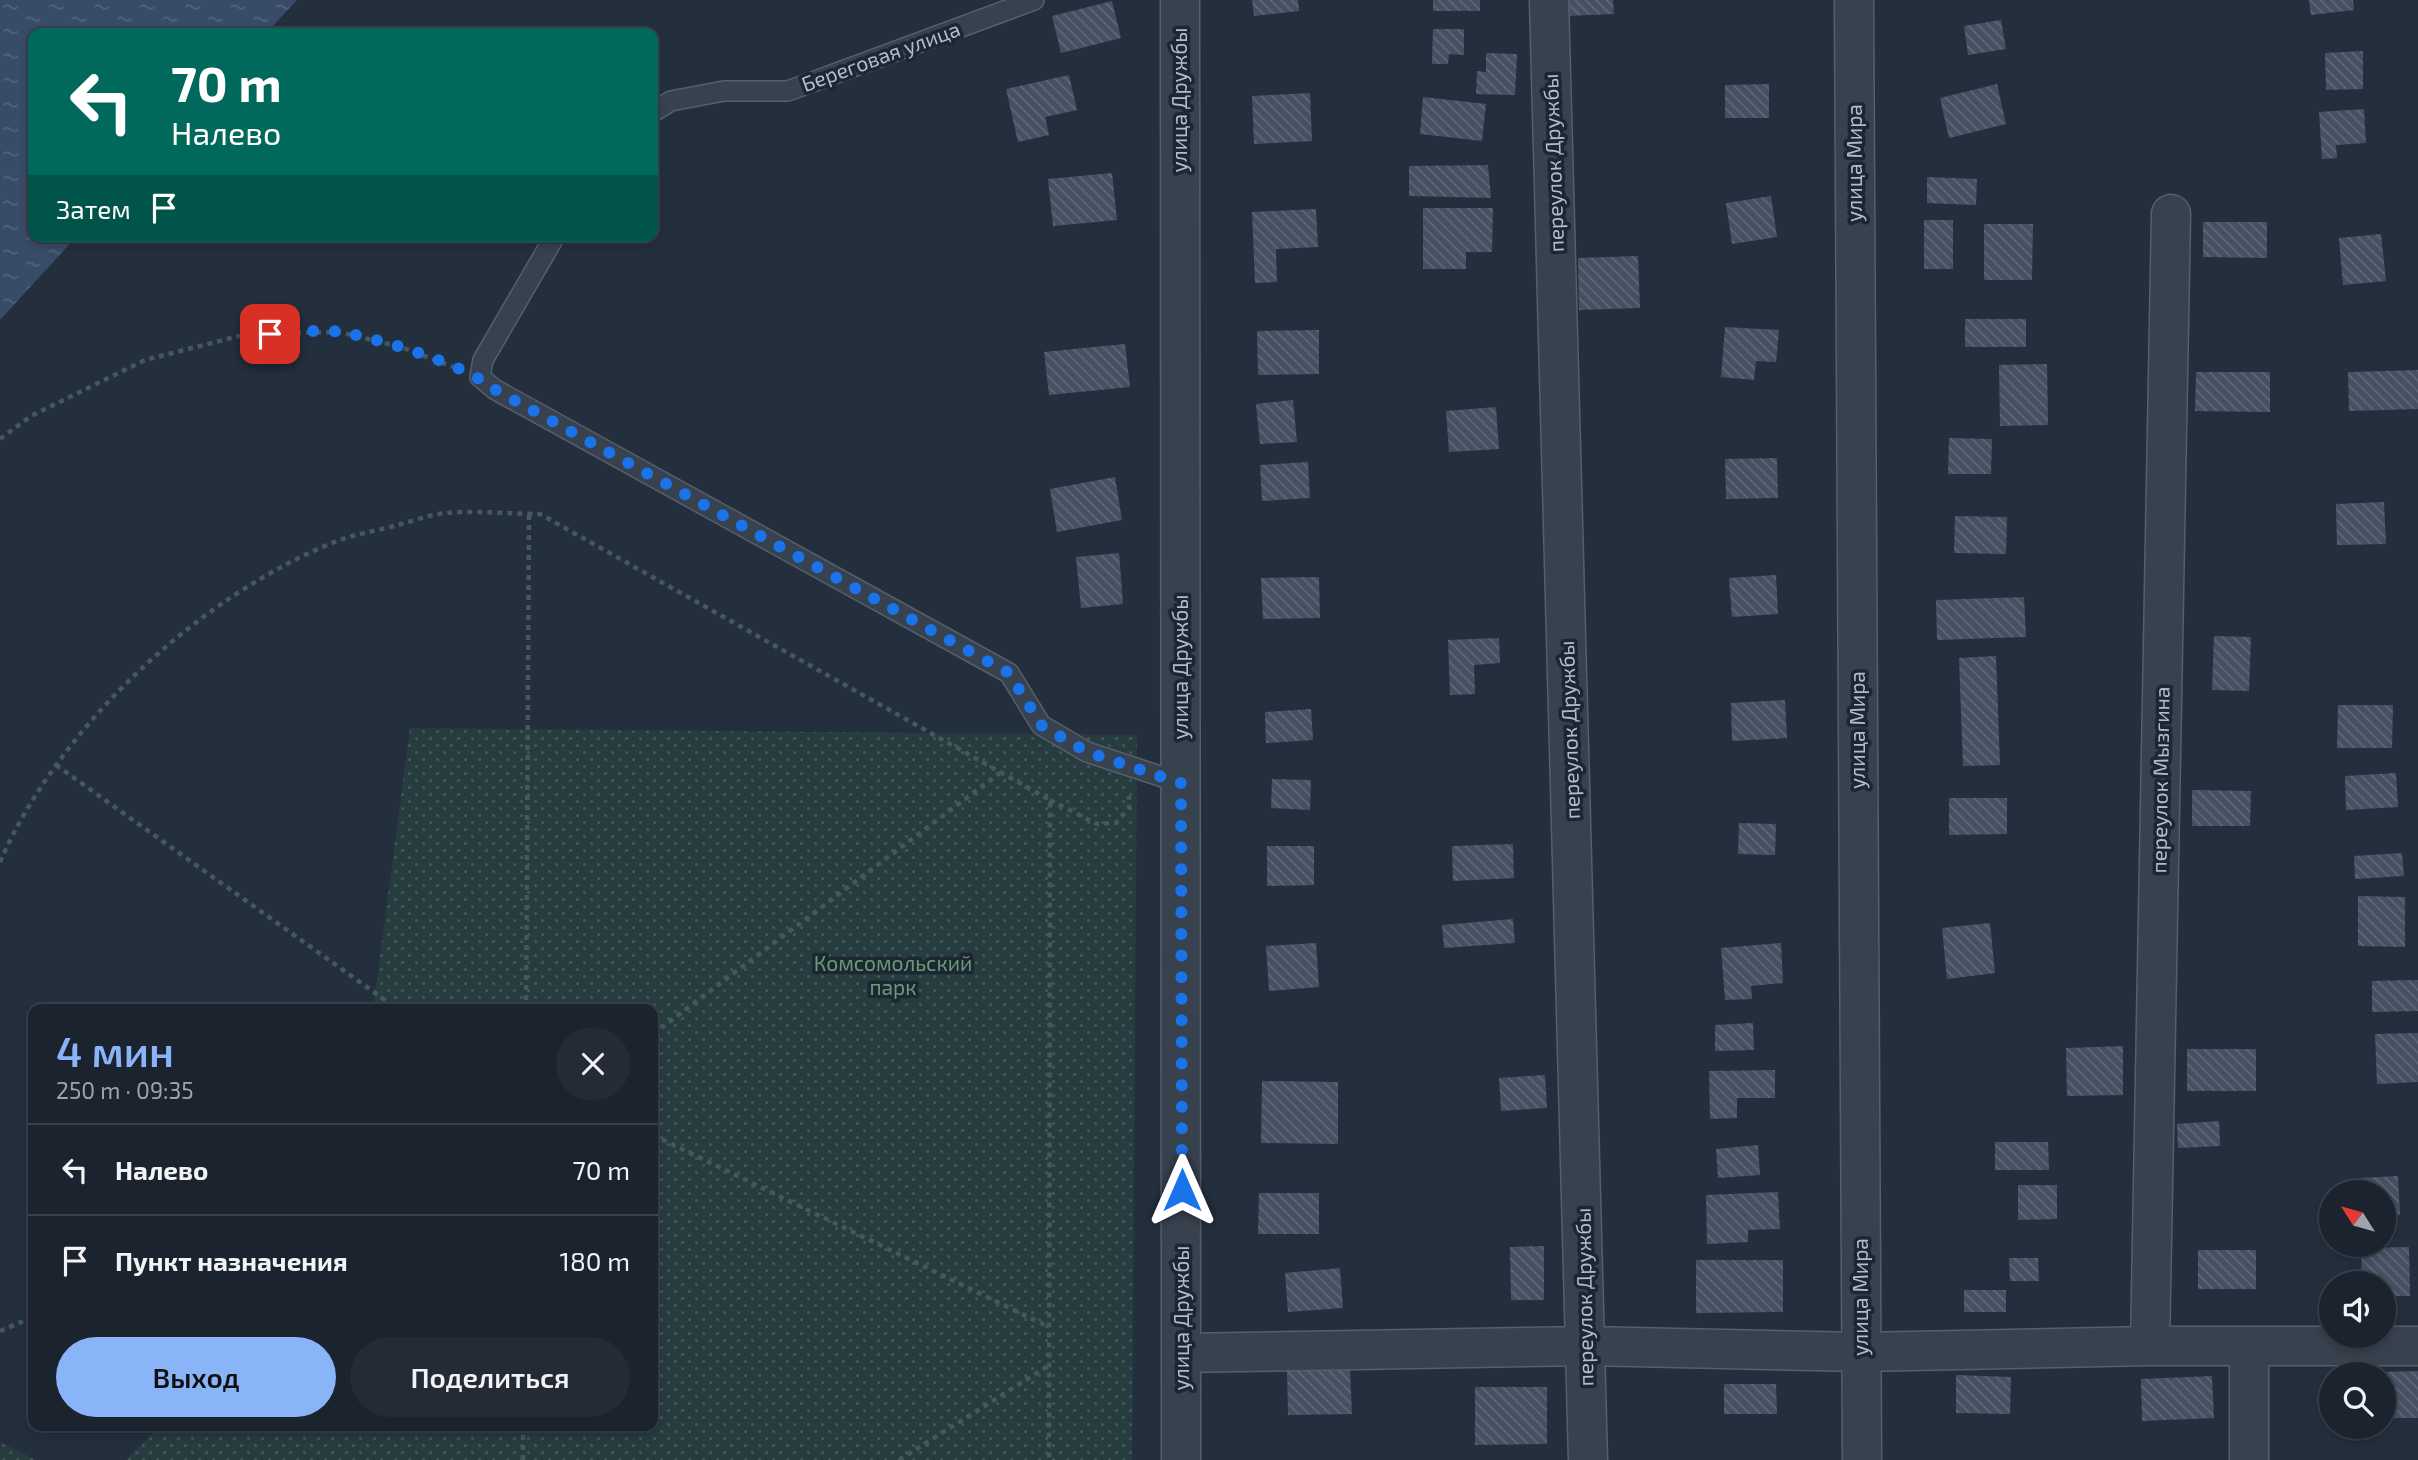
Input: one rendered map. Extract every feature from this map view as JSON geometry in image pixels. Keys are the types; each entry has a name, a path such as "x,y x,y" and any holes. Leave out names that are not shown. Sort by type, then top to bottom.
{"street":[{"name":"улица Дружбы","path":"1180,0 1181,1460"},
{"name":"переулок Дружбы","path":"1549,0 1588,1460"},
{"name":"улица Мира","path":"1854,0 1862,1460"},
{"name":"переулок Мызгина","path":"2150,1346 2171,214"},
{"path":"1182,1353 1587,1346 1861,1352 2150,1346 2418,1346"},
{"path":"2249,1347 2249,1460"}],"lane":[{"name":"Береговая улица","path":"658,109 671,101 724,91 788,91 1034,0"},
{"path":"552,242 483,360 480,377 494,389 1009,673 1041,725 1087,752 1181,783"}],"path":[{"path":"0,439 31,416 145,360 247,334 339,332 401,347 480,377"},
{"path":"0,862 11,837 56,765 107,703 168,644 258,580 339,540 444,513 540,514 1097,824 1115,823 1129,808 1129,766"},
{"path":"526,1004 529,514"},
{"path":"56,765 391,1004"},
{"path":"658,1030 1001,772"},
{"path":"1049,1460 1050,800"},
{"path":"658,1137 1049,1327"},
{"path":"0,1331 28,1319"},
{"path":"899,1460 1049,1366"},
{"path":"523,1431 523,1460"}],"green space":[{"name":"Комсомольский парк","path":"410,728 1137,735 1132,1460 126,1460 155,1431 658,1431 658,1004 374,1004"},
{"path":"0,1442 36,1460 0,1460"}],"water":[{"path":"0,0 297,0 271,28 28,28 28,242 72,242 0,320"}],"building":[{"path":"1252,0 1298,0 1299,11 1254,16"},
{"path":"1433,0 1480,0 1480,11 1433,11"},
{"path":"1566,0 1613,0 1614,14 1566,16"},
{"path":"2309,0 2353,0 2354,10 2311,15"},
{"path":"1112,1 1121,38 1061,53 1052,16"},
{"path":"2001,20 2006,49 1968,55 1964,26"},
{"path":"1433,29 1464,29 1464,55 1449,54 1448,64 1432,64"},
{"path":"2363,51 2363,89 2326,90 2325,53"},
{"path":"1486,53 1517,54 1515,95 1476,94 1477,71 1486,72"},
{"path":"1069,75 1077,110 1045,117 1049,135 1018,142 1006,89"},
{"path":"1769,84 1769,118 1725,118 1725,85"},
{"path":"1997,84 2006,124 1949,138 1940,98"},
{"path":"1310,93 1312,141 1254,144 1252,96"},
{"path":"1423,97 1486,104 1482,141 1420,134"},
{"path":"2364,109 2366,143 2336,145 2337,158 2322,159 2319,112"},
{"path":"1488,165 1491,198 1409,196 1409,166"},
{"path":"1112,173 1117,220 1053,226 1048,179"},
{"path":"1927,177 1977,179 1976,205 1927,203"},
{"path":"1771,196 1777,237 1732,244 1726,203"},
{"path":"1423,208 1493,208 1492,252 1466,252 1466,269 1423,269"},
{"path":"1316,209 1318,247 1276,249 1277,282 1255,283 1252,212"},
{"path":"1924,220 1953,220 1953,269 1924,269"},
{"path":"2203,222 2267,222 2267,258 2203,257"},
{"path":"1984,224 2033,224 2032,280 1984,280"},
{"path":"2381,234 2386,281 2343,285 2339,238"},
{"path":"1638,256 1640,308 1579,310 1578,258"},
{"path":"1965,319 2026,319 2026,347 1965,347"},
{"path":"1725,327 1779,330 1776,362 1756,361 1754,380 1721,377"},
{"path":"1319,330 1319,374 1258,375 1257,331"},
{"path":"1125,344 1130,387 1049,395 1044,352"},
{"path":"2047,364 2048,425 2000,426 1999,365"},
{"path":"2418,370 2418,409 2349,411 2348,372"},
{"path":"2196,372 2270,372 2270,412 2195,411"},
{"path":"1293,400 1297,442 1260,444 1256,404"},
{"path":"1496,407 1499,449 1449,452 1446,411"},
{"path":"1949,438 1992,439 1991,474 1948,474"},
{"path":"1777,458 1778,498 1726,499 1725,459"},
{"path":"1308,462 1310,498 1262,501 1260,465"},
{"path":"1115,477 1122,520 1057,532 1050,489"},
{"path":"2384,502 2386,544 2337,545 2336,504"},
{"path":"1955,516 2007,517 2006,554 1954,553"},
{"path":"1119,553 1123,604 1081,608 1076,557"},
{"path":"1776,575 1778,614 1732,617 1729,578"},
{"path":"1319,577 1320,618 1263,619 1261,578"},
{"path":"2024,597 2026,637 1937,640 1936,600"},
{"path":"2214,636 2251,637 2249,691 2212,690"},
{"path":"1499,638 1500,663 1474,665 1475,694 1450,695 1448,640"},
{"path":"1996,656 2000,765 1963,766 1959,658"},
{"path":"1785,700 1787,738 1732,741 1731,703"},
{"path":"2338,705 2393,705 2392,748 2337,748"},
{"path":"1311,709 1313,740 1266,743 1265,712"},
{"path":"2396,773 2398,807 2346,810 2345,776"},
{"path":"1272,779 1311,780 1310,810 1271,808"},
{"path":"2192,790 2251,791 2250,826 2192,826"},
{"path":"1949,798 2007,798 2007,834 1949,835"},
{"path":"1739,823 1776,824 1775,855 1738,854"},
{"path":"1513,844 1514,878 1453,881 1452,846"},
{"path":"1267,846 1314,846 1314,885 1267,886"},
{"path":"2402,853 2404,876 2355,879 2354,856"},
{"path":"2358,896 2405,897 2405,947 2358,946"},
{"path":"1513,919 1515,943 1444,948 1442,925"},
{"path":"1990,923 1995,973 1947,979 1942,928"},
{"path":"1316,943 1319,987 1269,991 1266,946"},
{"path":"1781,943 1783,983 1751,986 1752,999 1725,1000 1721,948"},
{"path":"2418,980 2418,1011 2372,1012 2372,981"},
{"path":"1753,1023 1754,1050 1715,1051 1715,1025"},
{"path":"2418,1033 2418,1082 2377,1084 2375,1034"},
{"path":"2123,1046 2123,1095 2067,1096 2066,1048"},
{"path":"2187,1049 2256,1049 2256,1091 2187,1091"},
{"path":"1775,1070 1775,1098 1737,1098 1737,1118 1710,1119 1709,1071"},
{"path":"1545,1075 1547,1108 1501,1111 1499,1078"},
{"path":"1262,1081 1338,1082 1338,1144 1261,1143"},
{"path":"2219,1121 2220,1146 2178,1148 2177,1124"},
{"path":"1995,1142 2048,1142 2049,1170 1995,1170"},
{"path":"1758,1145 1760,1175 1718,1178 1716,1149"},
{"path":"2398,1176 2400,1215 2396,1215 2396,1180 2361,1178"},
{"path":"2018,1185 2057,1185 2057,1219 2018,1220"},
{"path":"1778,1192 1780,1229 1748,1230 1748,1242 1707,1244 1706,1195"},
{"path":"1259,1193 1319,1193 1319,1234 1258,1234"},
{"path":"1544,1246 1544,1300 1511,1300 1510,1247"},
{"path":"2396,1247 2409,1247 2410,1296 2396,1296 2396,1271 2362,1271 2361,1257 2396,1257"},
{"path":"2198,1250 2256,1250 2256,1289 2198,1289"},
{"path":"2009,1258 2038,1258 2039,1281 2010,1281"},
{"path":"1696,1260 1783,1260 1783,1312 1696,1313"},
{"path":"1340,1268 1343,1308 1288,1312 1285,1273"},
{"path":"1964,1290 2006,1290 2006,1312 1964,1312"},
{"path":"1350,1370 1352,1414 1288,1415 1287,1371"},
{"path":"2418,1371 2418,1418 2396,1418 2396,1372"},
{"path":"1956,1375 2011,1377 2010,1414 1956,1413"},
{"path":"2212,1376 2214,1418 2142,1421 2141,1379"},
{"path":"1724,1384 1776,1384 1777,1414 1724,1414"},
{"path":"1475,1387 1547,1387 1547,1444 1475,1445"}],"route":[{"path":"270,334 339,332 401,347 480,377 494,389 1009,673 1041,725 1087,752 1181,783 1182,1190"}]}
